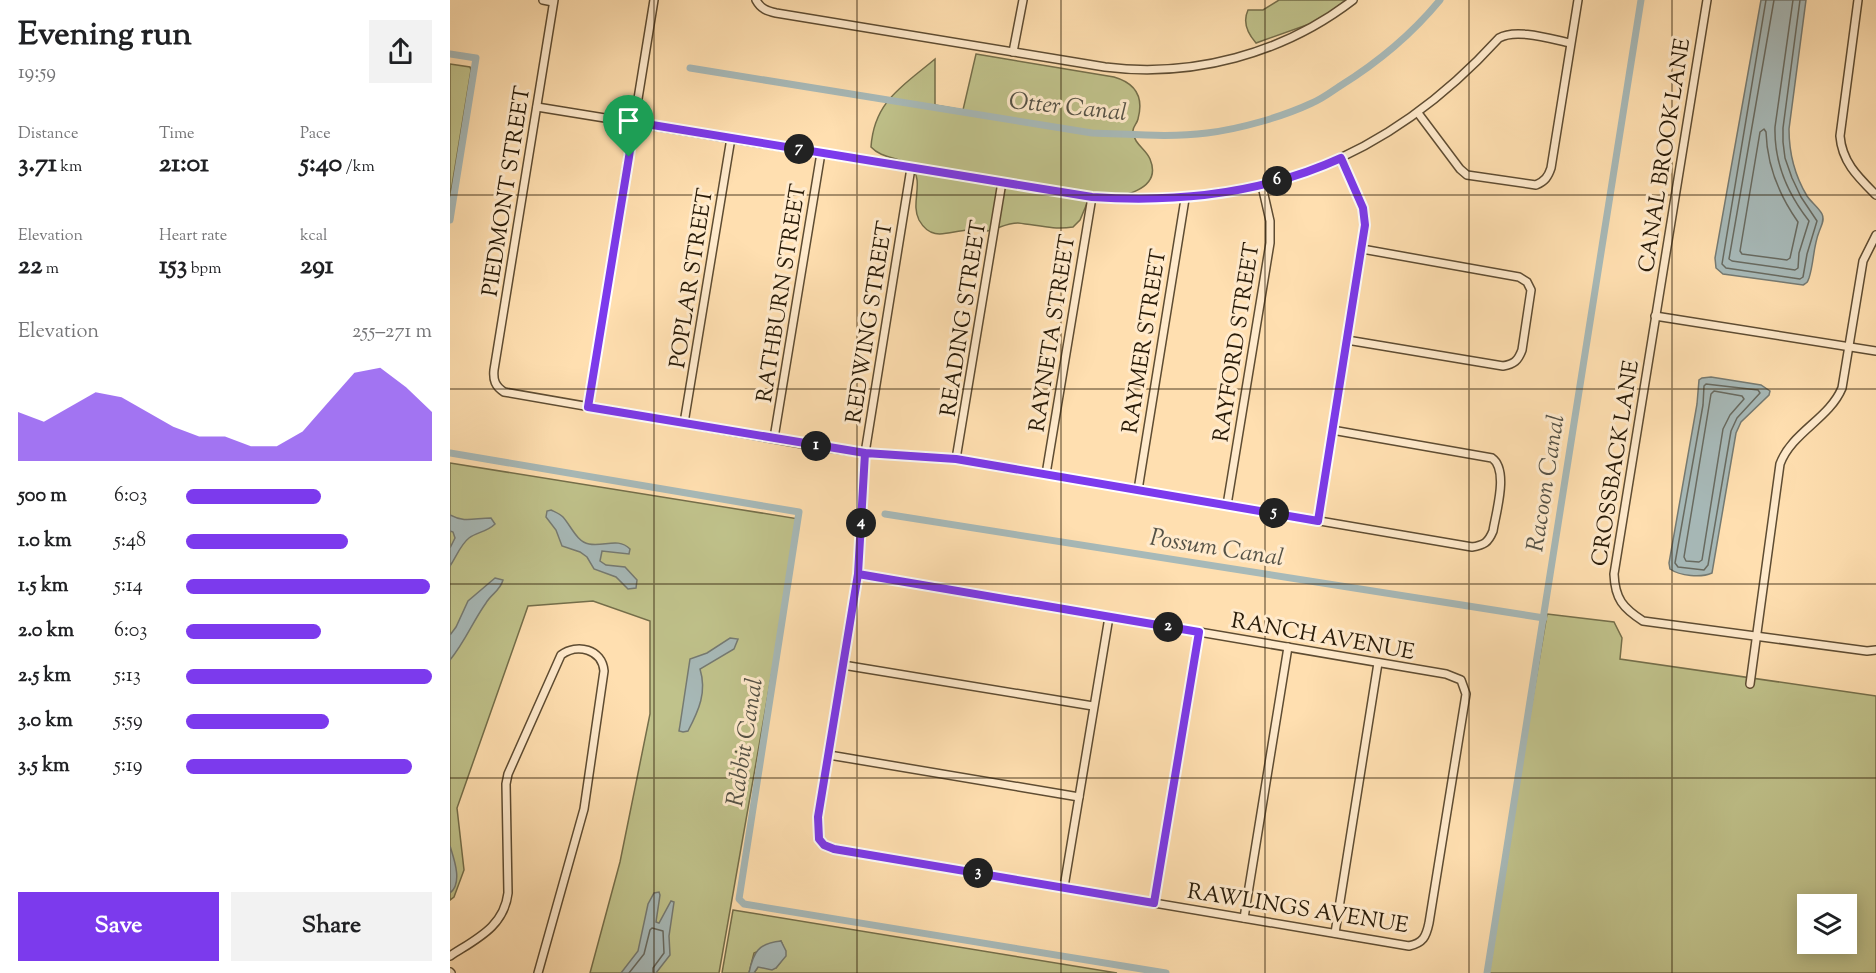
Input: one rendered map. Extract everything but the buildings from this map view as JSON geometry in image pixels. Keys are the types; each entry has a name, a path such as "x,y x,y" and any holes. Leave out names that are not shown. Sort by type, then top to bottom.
{"street":[{"path":"543,0 553,1"},
{"path":"654,0 588,407 865,453 956,459 1472,547 1484,545 1490,540 1502,471 1498,462 1485,456 1332,430"},
{"path":"1013,52 1023,0"},
{"path":"758,3 776,14 1125,69 1172,70 1197,67 1253,53 1283,42 1335,13 1353,0"},
{"path":"1418,113 1467,175 1536,185 1542,182 1549,177 1551,168 1578,0"},
{"name":"CANAL BROOK LANE","path":"1655,315 1707,0"},
{"path":"1858,0 1840,136 1842,151 1849,166 1876,195"},
{"name":"PIEDMONT STREET","path":"553,1 493,378 496,387 512,395 588,407"},
{"path":"537,107 1092,197 1130,200 1185,199 1262,186 1299,175 1379,139 1450,88 1505,34 1515,33 1570,42"},
{"name":"POPLAR STREET","path":"684,423 731,138"},
{"name":"RATHBURN STREET","path":"774,438 821,153"},
{"path":"1318,521 1362,249 1365,217 1341,158"},
{"name":"REDWING STREET","path":"819,839 817,825 858,574 865,453 911,168"},
{"name":"READING STREET","path":"956,459 1002,182"},
{"name":"RAYFORD STREET","path":"1227,505 1270,243 1270,221 1262,186"},
{"name":"RAYNETA STREET","path":"1046,474 1092,197"},
{"name":"RAYMER STREET","path":"1138,490 1185,199"},
{"path":"1750,684 1780,464 1787,449 1838,397 1842,388 1863,261 1876,235"},
{"path":"1347,340 1496,365 1514,364 1522,350 1529,308 1531,290 1527,282 1519,277 1362,249"},
{"path":"1655,315 1876,351"},
{"name":"CROSSBACK LANE","path":"1655,315 1614,574 1614,587 1622,604 1628,612 1643,621 1867,651 1876,650"},
{"name":"RANCH AVENUE","path":"858,574 1446,674 1461,680 1466,694 1452,785 1429,923 1424,939 1419,944"},
{"path":"1064,887 1109,617"},
{"path":"1154,903 1199,632"},
{"path":"1244,918 1288,647"},
{"path":"450,956 495,925 504,909 508,893 506,794 508,774 561,655 567,651 584,650 599,656 604,671 589,783 584,809 538,973"},
{"path":"1335,933 1378,663"},
{"path":"843,665 1093,706"},
{"path":"829,755 1079,797"},
{"name":"RAWLINGS AVENUE","path":"819,839 824,845 834,849 1409,946 1419,944"}],"green space":[{"path":"1279,0 1346,0 1318,21 1256,43 1247,28 1248,10 1263,10"},
{"path":"976,54 1114,77 1127,83 1139,98 1140,111 1133,132 1150,159 1153,171 1150,180 1133,192 1088,201 1080,220 1073,227 1052,228 1018,223 987,231 971,230 935,234 929,231 919,220 917,213 915,173 902,161 881,154 871,147 873,131 884,106 892,96 935,59 935,105 963,110"},
{"path":"450,64 470,67 471,70 450,198"},
{"path":"450,463 799,519 719,973 590,973 620,862 650,714 650,621 593,601 528,606 457,808 464,870 454,897 450,900"},
{"path":"1547,614 1614,622 1622,638 1620,659 1876,696 1876,973 1486,973"},
{"path":"733,910 1117,973 754,973 758,967 776,968 784,955 781,941 754,953 749,973 722,973"}],"water":[{"path":"1761,0 1806,0 1789,138 1799,180 1823,218 1809,278 1803,285 1723,274 1716,268 1715,258"},
{"path":"1711,377 1761,385 1770,391 1769,395 1741,422 1736,433 1712,573 1691,576 1670,569 1669,563 1697,404 1699,380"},
{"path":"551,510 563,517 585,543 621,544 630,549 629,554 602,551 600,561 606,565 625,567 637,580 636,588 628,589 616,577 594,569 587,557 580,552 562,546 556,530 546,517 547,511"},
{"path":"450,515 465,519 491,518 495,524 466,541 450,566 450,548 455,538 453,532 450,531"},
{"path":"495,578 503,580 502,584 488,600 450,660 450,635 468,601"},
{"path":"730,638 738,639 734,649 700,669 703,685 698,708 688,731 679,731 690,659 707,653"},
{"path":"450,846 457,877 454,889 450,893"},
{"path":"659,892 656,922 659,923 671,901 674,902 669,936 670,955 656,973 621,973 638,951 648,904 654,893"},
{"path":"781,941 786,956 776,968 772,970 758,967 754,973 749,973 752,960 758,950 767,944"}],"waterway":[{"name":"Otter Canal","path":"690,68 1092,133 1193,134 1233,129 1261,122 1319,100 1367,68 1393,47 1418,25 1440,0"},
{"name":"Racoon Canal","path":"1487,973 1641,0"},
{"name":"Rabbit Canal","path":"450,54 476,58 450,220"},
{"name":"Rabbit Canal","path":"450,453 799,512 739,899 744,904 1166,973"},
{"name":"Possum Canal","path":"885,514 1544,618"}],"route":[{"path":"629,157 588,407 865,453 858,574 1199,632 1154,903 834,849 824,845 819,839 818,817 858,574 861,514 865,453 956,459 1318,521 1365,225 1363,208 1341,158 1299,175 1237,191 1185,199 1130,200 1092,197 634,122 629,157"}]}
